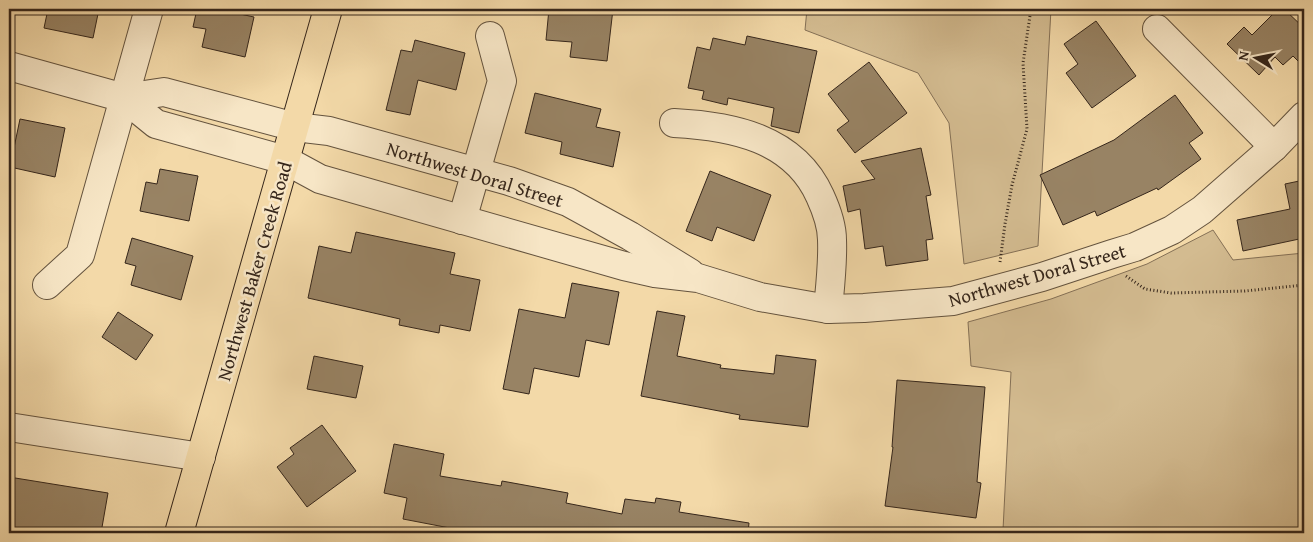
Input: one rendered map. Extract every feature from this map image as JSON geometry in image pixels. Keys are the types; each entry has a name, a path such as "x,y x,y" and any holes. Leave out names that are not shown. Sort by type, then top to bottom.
{"main road":[{"name":"Northwest Baker Creek Road","path":"179,533 328,9"}],"street":[{"path":"47,285 80,255 149,9"},
{"path":"1157,29 1274,147"},
{"path":"462,220 502,81 490,36"},
{"path":"9,66 124,98"},
{"name":"Northwest Doral Street","path":"124,98 164,92 294,127 329,130 509,181 568,202 630,236 698,278"},
{"name":"Northwest Doral Street","path":"124,98 156,124 285,160 320,179 624,266 698,278 760,297 828,309 953,301 1042,277 1135,247 1172,230 1202,210 1274,147 1304,116"},
{"path":"674,123 707,125 762,139 792,157 815,184 826,208 832,239 828,309"},
{"path":"9,427 200,458"}],"path":[{"path":"998,289 1005,224 1012,185 1027,129 1024,63 1031,9"},
{"path":"1112,254 1128,278 1145,289 1172,293 1245,291 1304,285"}],"shaded area":[{"path":"807,9 1051,9 1038,246 964,264 949,123 918,73 805,30"},
{"path":"1213,230 1233,260 1304,253 1304,533 1022,533 1003,530 1011,372 971,366 968,322 1051,299 1147,264"}],"building":[{"path":"48,9 99,9 93,38 44,28"},
{"path":"197,9 217,9 254,17 245,57 202,47 206,29 193,27"},
{"path":"549,9 613,9 607,61 570,57 572,42 546,40"},
{"path":"1278,9 1284,9 1304,28 1304,67 1293,56 1283,65 1275,57 1259,75 1227,44 1244,27 1252,35"},
{"path":"1096,21 1136,76 1092,108 1066,73 1078,64 1064,44"},
{"path":"747,36 817,51 799,133 771,126 774,108 728,98 727,105 702,99 704,91 688,88 697,47 710,50 713,38 745,45"},
{"path":"415,40 465,53 456,90 418,80 410,115 386,110 401,50 412,52"},
{"path":"869,62 907,113 855,153 837,130 849,121 828,94"},
{"path":"535,93 601,109 596,127 620,132 613,167 560,154 562,142 525,133"},
{"path":"1175,95 1203,133 1189,143 1201,159 1158,190 1157,188 1097,216 1095,211 1063,225 1040,175 1114,140"},
{"path":"20,119 65,128 55,177 10,167"},
{"path":"921,148 931,195 926,196 933,239 926,240 928,260 886,266 883,246 865,249 860,209 848,212 843,186 875,179 861,161"},
{"path":"160,169 198,176 189,221 140,211 146,182 157,184"},
{"path":"710,171 771,195 754,241 717,227 712,241 686,231"},
{"path":"1304,180 1304,238 1243,251 1237,220 1290,209 1285,184"},
{"path":"356,232 455,253 450,274 480,280 470,331 440,325 439,333 399,325 400,319 308,298 319,246 351,253"},
{"path":"132,238 193,256 181,300 131,285 136,266 125,263"},
{"path":"572,283 619,292 609,345 586,340 579,377 534,368 529,394 503,389 519,309 565,318"},
{"path":"657,311 685,316 677,356 721,365 720,368 774,374 776,355 816,360 808,427 739,419 740,415 641,396"},
{"path":"118,312 153,335 136,360 102,337"},
{"path":"314,356 363,366 356,398 307,389"},
{"path":"897,380 985,387 977,482 981,483 976,518 885,506 893,447"},
{"path":"322,425 356,471 307,507 277,467 294,454 290,448"},
{"path":"394,444 444,454 440,476 501,486 502,481 568,493 566,503 622,514 625,499 655,503 656,498 681,502 679,512 749,523 748,533 523,533 488,528 487,533 454,533 455,529 403,519 407,498 384,493"},
{"path":"9,477 108,493 101,533 9,533"}]}
